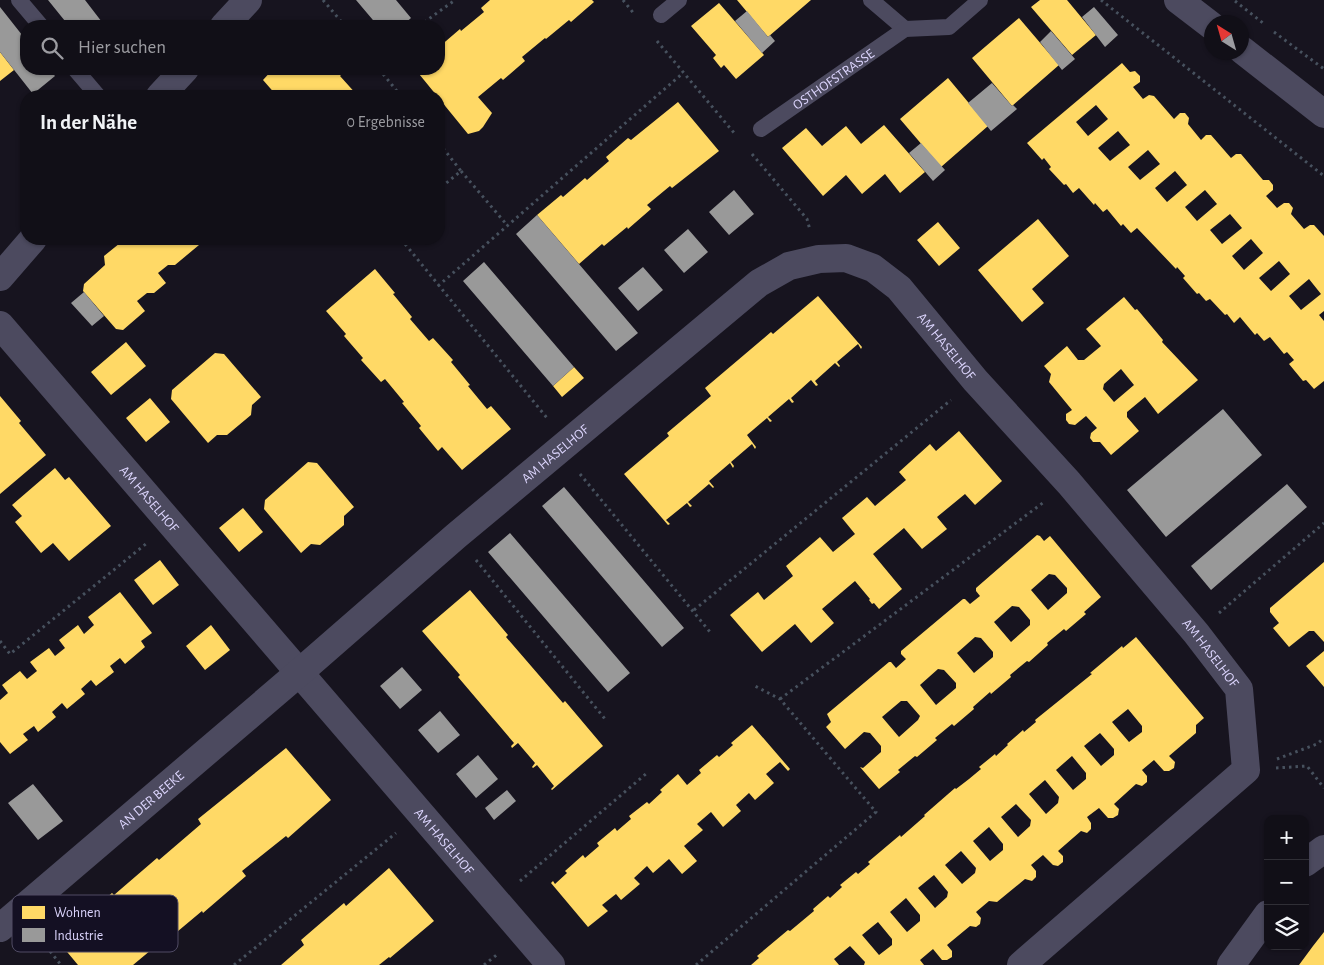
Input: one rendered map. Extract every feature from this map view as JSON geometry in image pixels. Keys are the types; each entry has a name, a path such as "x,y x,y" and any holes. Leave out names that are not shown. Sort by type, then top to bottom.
{"street":[{"path":"230,20 248,0"},
{"path":"1178,0 1204,20"},
{"path":"1249,55 1324,114"},
{"path":"166,90 179,75"},
{"path":"0,277 28,245"},
{"name":"AM HASELHOF","path":"300,672 456,536 760,283 789,266 819,259 846,258 873,268 899,288 975,380 1069,483 1196,633 1239,690 1246,770"},
{"name":"AM HASELHOF","path":"0,325 551,965"},
{"name":"AN DER BEEKE","path":"39,895 300,672"},
{"path":"1021,965 1246,770"},
{"path":"1308,860 1324,849"},
{"name":"AN DER BEEKE","path":"0,928 12,918"},
{"path":"1230,965 1264,919"}],"lane":[{"path":"19,0 36,20"},
{"path":"661,15 679,0"},
{"path":"871,0 905,29 949,27 980,0"},
{"name":"OSTHOFSTRASSE","path":"762,130 905,29"},
{"path":"81,75 93,90"}],"path":[{"path":"323,0 340,20"},
{"path":"428,20 455,0"},
{"path":"623,0 640,20"},
{"path":"1101,0 1324,176"},
{"path":"1234,0 1265,24"},
{"path":"1272,30 1324,69"},
{"path":"652,35 738,137"},
{"path":"438,286 683,73"},
{"path":"384,75 396,90"},
{"path":"445,150 507,225"},
{"path":"750,151 807,219 819,259"},
{"path":"445,184 462,171"},
{"path":"694,610 975,380"},
{"path":"780,699 1069,483"},
{"path":"0,641 10,654 172,523"},
{"path":"1196,633 1324,524"},
{"path":"456,536 605,719"},
{"path":"696,965 876,812 780,699 755,686"},
{"path":"1246,770 1317,744 1324,738"},
{"path":"1246,770 1307,766 1324,788"},
{"path":"514,886 647,773"},
{"path":"234,965 420,814"}],"building: Wohnen":[{"path":"490,0 592,0 594,2 571,22 569,20 545,38 522,57 525,61 503,80 501,78 478,97 492,113 479,131 468,134 445,106 445,90 432,90 420,75 445,75 445,42 484,12 481,8"},
{"path":"737,0 811,0 768,37"},
{"path":"1040,0 1067,0 1096,35 1072,55 1031,7"},
{"path":"719,3 764,55 736,79 724,65 721,68 713,58 716,55 691,26"},
{"path":"1019,18 1059,65 1012,106 972,58"},
{"path":"0,52 14,70 0,81"},
{"path":"1122,63 1130,72 1135,71 1140,76 1140,82 1133,87 1143,99 1149,95 1154,96 1174,119 1180,113 1185,113 1189,118 1188,124 1201,140 1206,135 1211,135 1231,158 1236,154 1241,154 1263,180 1269,180 1273,185 1273,190 1266,196 1277,208 1284,203 1289,203 1293,208 1291,214 1304,229 1314,225 1324,236 1324,311 1319,315 1324,321 1324,381 1314,389 1306,380 1303,381 1289,364 1294,360 1287,352 1284,354 1270,337 1264,341 1257,333 1255,335 1240,317 1234,323 1210,299 1206,301 1199,293 1197,294 1183,278 1185,276 1177,267 1176,269 1137,228 1131,233 1123,224 1121,226 1107,209 1103,212 1095,203 1094,205 1079,188 1073,193 1049,169 1051,167 1044,158 1042,160 1027,143","holes":["1096,105 1108,119 1088,136 1076,122","1118,131 1130,145 1110,161 1098,148","1148,150 1160,164 1140,180 1128,167","1175,171 1187,185 1167,202 1155,188","1205,190 1217,204 1197,221 1185,207","1230,214 1242,228 1222,244 1210,230","1251,239 1263,253 1244,270 1232,256","1279,261 1290,274 1271,291 1259,278","1309,279 1321,294 1301,310 1289,296"]},
{"path":"268,75 341,75 353,90 272,90 263,80"},
{"path":"948,78 988,126 941,167 900,119"},
{"path":"678,102 719,151 647,205 651,209 628,229 627,227 604,246 602,244 579,264 537,215 561,195 563,197 585,178 587,180 609,161 606,157 628,138 631,140"},
{"path":"884,125 925,172 900,193 885,174 862,194 846,175 823,196 782,148 806,128 822,146 846,126 861,144"},
{"path":"1038,219 1069,256 1032,289 1044,303 1022,322 978,270"},
{"path":"938,222 960,248 939,266 917,240"},
{"path":"118,245 199,245 175,265 168,265 158,273 166,283 154,293 147,293 137,301 145,311 123,330 116,329 83,291 84,284 105,265 104,256"},
{"path":"375,269 412,317 410,319 429,341 433,338 453,360 451,362 487,409 491,406 511,429 462,470 442,447 438,451 419,428 421,426 402,403 404,402 385,379 381,382 361,360 363,358 344,336 346,334 326,311"},
{"path":"818,296 862,347 861,349 858,344 837,362 839,367 835,363 815,381 818,385 816,386 811,380 791,398 794,402 792,403 789,399 768,417 772,421 770,422 767,418 747,435 756,447 755,449 752,444 731,462 734,466 733,468 730,463 709,481 714,487 709,484 688,502 692,506 690,507 687,503 666,520 670,524 668,525 624,474 669,436 667,433 711,396 705,388 771,332 773,334"},
{"path":"1124,297 1135,310 1137,309 1163,340 1162,342 1198,380 1158,414 1145,397 1127,412 1127,417 1139,431 1111,455 1100,442 1093,442 1090,438 1091,433 1097,428 1086,416 1075,425 1069,424 1066,420 1066,414 1072,410 1049,382 1051,374 1044,366 1067,346 1078,360 1084,360 1101,346 1086,329","holes":["1121,369 1134,385 1114,402 1103,389 1104,384"]},
{"path":"126,342 146,366 111,395 91,372"},
{"path":"215,353 224,354 261,397 252,405 251,415 227,435 217,435 208,443 171,399 172,390"},
{"path":"574,367 584,378 562,397 553,386"},
{"path":"0,396 21,421 19,423 46,455 0,494"},
{"path":"150,398 170,422 146,442 126,418"},
{"path":"959,431 1002,481 975,505 965,494 937,517 947,529 922,549 904,528 873,554 902,589 879,609 874,603 872,604 855,581 822,609 834,623 811,643 795,624 762,652 730,615 758,592 764,600 793,576 786,566 820,537 833,552 855,534 842,518 867,497 875,506 906,480 899,472 930,444 936,451"},
{"path":"308,462 317,463 354,507 344,516 344,525 320,545 311,544 301,553 264,509 265,500"},
{"path":"55,468 65,480 69,477 111,526 69,561 53,543 41,553 15,522 22,516 12,505"},
{"path":"243,508 263,532 239,552 219,528"},
{"path":"1037,535 1044,541 1050,536 1101,597 1084,612 1086,614 1066,631 1064,629 1047,643 1048,645 1029,662 1027,661 1010,675 1011,677 991,694 990,692 954,726 952,724 935,738 937,740 898,770 900,772 879,789 860,767 863,768 881,752 881,746 870,733 864,732 845,749 826,727 831,722 827,714 889,662 896,668 906,659 901,654 901,651 963,599 970,604 980,596 976,588","holes":["1049,574 1055,575 1067,588 1067,593 1048,610 1031,590","1012,606 1019,607 1030,620 1030,625 1011,642 994,622","975,637 981,638 993,652 993,657 974,673 957,653","938,669 944,670 956,683 956,688 936,705 920,685","901,701 907,701 920,716 899,737 882,717"]},
{"path":"160,560 179,585 153,605 134,580"},
{"path":"1324,562 1324,642 1314,631 1309,631 1289,647 1273,628 1279,623 1270,612 1270,608"},
{"path":"470,590 508,635 506,637 563,703 565,701 603,746 552,790 554,786 537,765 532,767 535,763 518,743 512,748 511,746 514,743 422,631"},
{"path":"120,592 152,633 141,641 145,647 125,664 120,658 110,666 114,672 96,686 91,680 81,689 85,694 67,709 62,703 52,712 56,717 38,732 34,726 23,734 28,740 10,754 0,742 0,700 8,693 2,685 20,671 27,679 37,671 30,662 49,648 55,656 65,648 59,640 78,625 84,634 94,625 88,617"},
{"path":"211,625 230,650 205,670 186,646"},
{"path":"1136,637 1204,718 1196,725 1196,733 1169,756 1175,762 1174,768 1164,771 1154,760 1142,770 1147,776 1147,782 1142,786 1136,784 1114,804 1119,809 1118,815 1108,818 1099,808 1087,817 1091,823 1091,829 1087,833 1081,831 1058,851 1063,856 1063,862 1058,866 1053,865 1043,855 1031,865 1036,871 1036,877 1032,881 1025,879 997,902 989,901 976,912 981,918 980,924 976,927 970,926 947,945 952,951 952,957 947,960 942,960 933,949 920,960 924,965 864,965 865,962 850,946 834,959 839,965 751,965 759,958 757,956 814,911 813,909 828,896 830,898 842,887 840,885 870,864 868,862 900,835 901,837 955,788 981,769 979,767 995,754 996,756 1023,730 1024,732 1036,722 1035,720 1092,674 1090,673 1122,646 1123,648","holes":["1128,709 1142,726 1142,732 1129,742 1112,722","1100,733 1114,749 1114,755 1101,766 1084,746","1072,756 1086,773 1086,779 1073,790 1056,770","1045,780 1059,797 1058,803 1046,814 1029,794","1016,804 1031,820 1030,826 1018,837 1001,817","989,827 1003,844 1003,850 990,861 973,841","961,851 976,868 975,873 962,884 945,865","934,875 948,892 947,897 935,908 918,888","906,898 920,915 920,921 907,932 890,912","878,922 892,939 892,945 879,955 862,935"]},
{"path":"1324,651 1324,687 1306,666"},
{"path":"752,725 790,769 788,771 780,762 766,774 774,783 755,800 749,793 736,805 741,811 723,827 711,812 697,824 703,830 684,846 697,861 682,874 669,859 653,873 647,866 634,878 640,884 621,900 616,894 602,905 608,911 588,927 551,883 553,881 555,884 567,873 565,871 583,855 585,858 599,846 597,843 615,828 617,831 631,819 629,816 647,802 649,804 662,792 660,790 678,774 687,785 701,773 699,770 717,755 719,757 733,745 731,743"},
{"path":"286,748 331,800 288,838 286,836 242,871 246,876 203,913 202,911 178,931 178,895 114,895 201,824 198,819"},
{"path":"389,868 434,921 379,965 281,965 304,945 301,940 344,903 346,906"},
{"path":"1324,932 1324,965 1299,965 1313,946"},
{"path":"67,952 149,952 133,965 78,965"}],"building: Industrie":[{"path":"48,0 85,0 100,20 64,20"},
{"path":"356,0 396,0 411,18 409,20 373,20"},
{"path":"0,7 20,32 20,75 55,76 38,90 30,90 0,52"},
{"path":"1094,7 1118,35 1105,47 1082,17"},
{"path":"747,11 768,37 770,35 775,41 762,53 735,21"},
{"path":"1051,31 1075,59 1062,70 1040,42"},
{"path":"992,83 1012,106 1017,109 991,131 968,103"},
{"path":"921,143 945,170 933,181 909,153"},
{"path":"734,190 754,214 729,235 709,212"},
{"path":"537,215 638,333 616,351 516,234"},
{"path":"688,229 708,252 684,273 664,250"},
{"path":"484,262 574,367 553,386 463,281"},
{"path":"643,267 663,290 638,311 618,288"},
{"path":"84,292 104,316 92,326 71,303"},
{"path":"1223,409 1262,455 1166,537 1127,490"},
{"path":"1287,484 1307,507 1211,590 1191,566"},
{"path":"564,487 684,628 662,647 542,506"},
{"path":"510,533 630,673 608,692 488,552"},
{"path":"402,667 422,690 400,709 380,686"},
{"path":"440,711 460,735 438,753 418,730"},
{"path":"478,755 498,779 476,798 456,774"},
{"path":"33,784 63,821 38,840 8,803"},
{"path":"507,790 516,801 494,820 485,808"}]}
